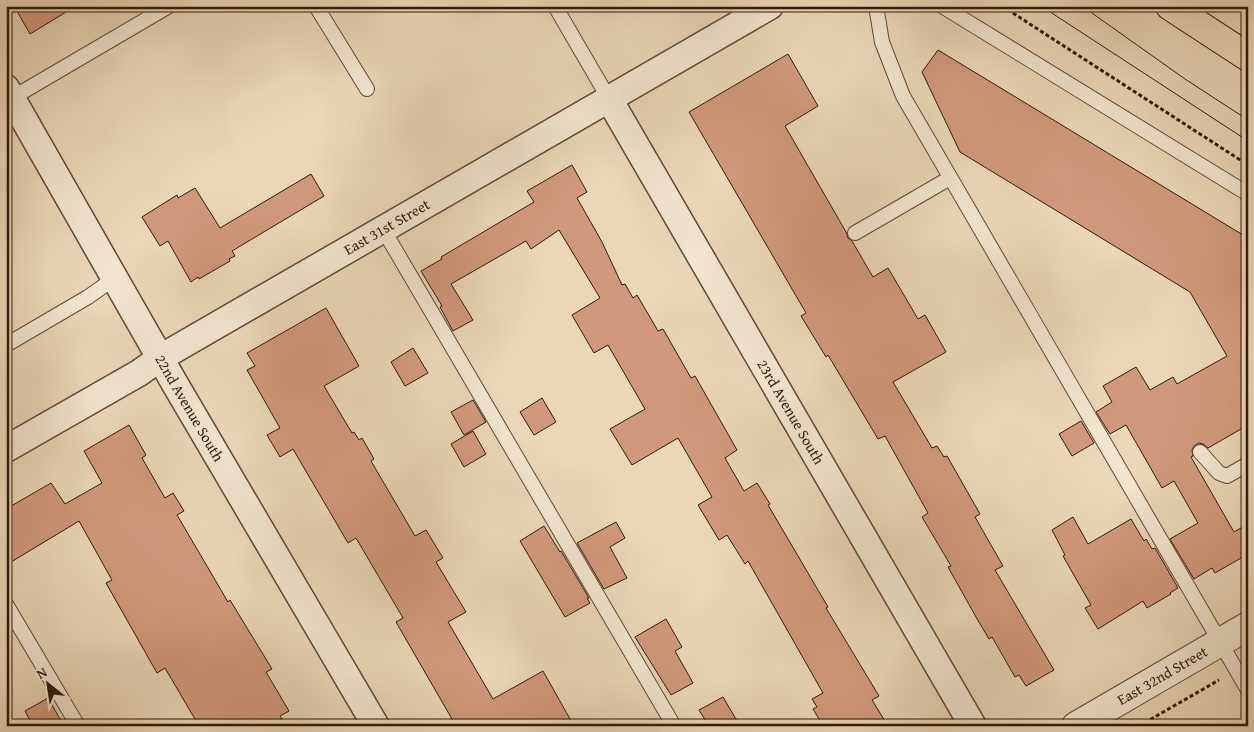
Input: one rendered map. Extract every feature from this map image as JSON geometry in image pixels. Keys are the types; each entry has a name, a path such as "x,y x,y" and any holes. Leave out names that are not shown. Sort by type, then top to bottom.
{"main road":[{"path":"1170,6 1248,57"}],"street":[{"name":"East 31st Street","path":"6,449 770,6"},
{"name":"22nd Avenue South","path":"9,93 160,358 376,726"},
{"name":"23rd Avenue South","path":"609,99 973,726"},
{"name":"East 32nd Street","path":"1076,726 1248,626"}],"lane":[{"path":"9,93 169,6"},
{"path":"316,6 366,89"},
{"path":"555,6 609,99"},
{"path":"876,6 882,42 903,96 1248,690"},
{"path":"942,6 1248,194"},
{"path":"855,233 950,178"},
{"path":"383,230 674,726"},
{"path":"6,344 88,297 114,278"},
{"path":"1200,452 1219,473 1227,476 1248,464"},
{"path":"6,604 78,726"}],"path":[{"path":"1002,6 1248,165"},
{"path":"1139,726 1236,669"}],"building":[{"path":"14,6 76,6 30,34"},
{"path":"938,50 1248,238 1248,425 1208,448 1199,443 1194,446 1192,450 1193,456 1191,457 1234,532 1248,524 1248,554 1215,573 1212,568 1194,579 1170,539 1198,523 1174,481 1162,488 1126,425 1110,434 1096,412 1112,402 1103,386 1136,367 1150,390 1173,377 1177,384 1227,356 1190,292 960,152 922,72"},
{"path":"788,54 818,106 785,126 848,238 852,241 873,277 888,268 918,319 925,315 946,352 893,382 932,448 937,446 944,457 947,456 980,514 975,517 1003,566 995,570 1054,670 1026,686 1019,675 1015,677 992,637 989,639 976,617 948,567 951,566 922,517 928,513 885,436 878,439 828,355 826,357 801,316 806,313 689,112"},
{"path":"572,165 587,192 577,198 602,242 622,285 625,284 633,298 637,295 658,331 663,329 691,378 695,376 737,450 725,458 744,491 757,483 770,504 768,505 828,607 826,608 879,696 872,700 888,726 823,726 813,709 817,707 812,699 823,693 748,561 745,564 727,535 719,540 698,505 712,497 678,438 632,465 610,429 645,409 608,345 594,353 572,315 600,298 559,230 531,249 526,241 451,284 473,320 453,331 440,307 442,306 421,271 442,259 441,257 534,202 527,191"},
{"path":"311,174 324,196 232,251 235,256 229,259 230,261 191,282 168,241 160,246 142,217 177,195 178,198 195,188 220,228"},
{"path":"326,308 359,366 324,386 352,433 354,432 359,440 362,438 374,459 371,461 415,536 426,530 443,558 436,562 466,612 448,622 493,699 543,671 574,726 456,726 396,622 403,618 356,538 348,543 293,449 280,457 267,435 280,428 247,370 255,366 247,353"},
{"path":"413,348 428,373 405,386 391,362"},
{"path":"542,398 556,422 534,435 520,412"},
{"path":"473,400 486,422 464,435 451,412"},
{"path":"1081,421 1094,443 1072,456 1059,434"},
{"path":"129,425 146,455 142,458 165,498 173,493 184,511 177,515 228,602 230,600 272,669 266,672 289,711 280,716 282,719 270,726 199,726 165,668 157,673 106,583 112,580 79,521 6,565 6,509 51,483 65,504 102,483 84,451"},
{"path":"473,431 486,454 464,467 451,444"},
{"path":"1073,517 1088,544 1131,519 1144,541 1146,539 1152,549 1155,548 1178,588 1147,608 1143,601 1098,629 1085,608 1091,605 1063,556 1065,555 1052,530"},
{"path":"616,522 625,538 610,547 627,578 604,589 577,543"},
{"path":"544,526 589,598 587,598 590,603 565,617 520,541"},
{"path":"666,619 682,647 675,651 693,683 671,695 635,637"},
{"path":"723,697 740,726 709,726 699,710"},
{"path":"48,698 64,726 33,726 25,711"}],"tram line":[{"path":"1041,6 1248,141"},
{"path":"1082,6 1185,79 1248,120"}]}
